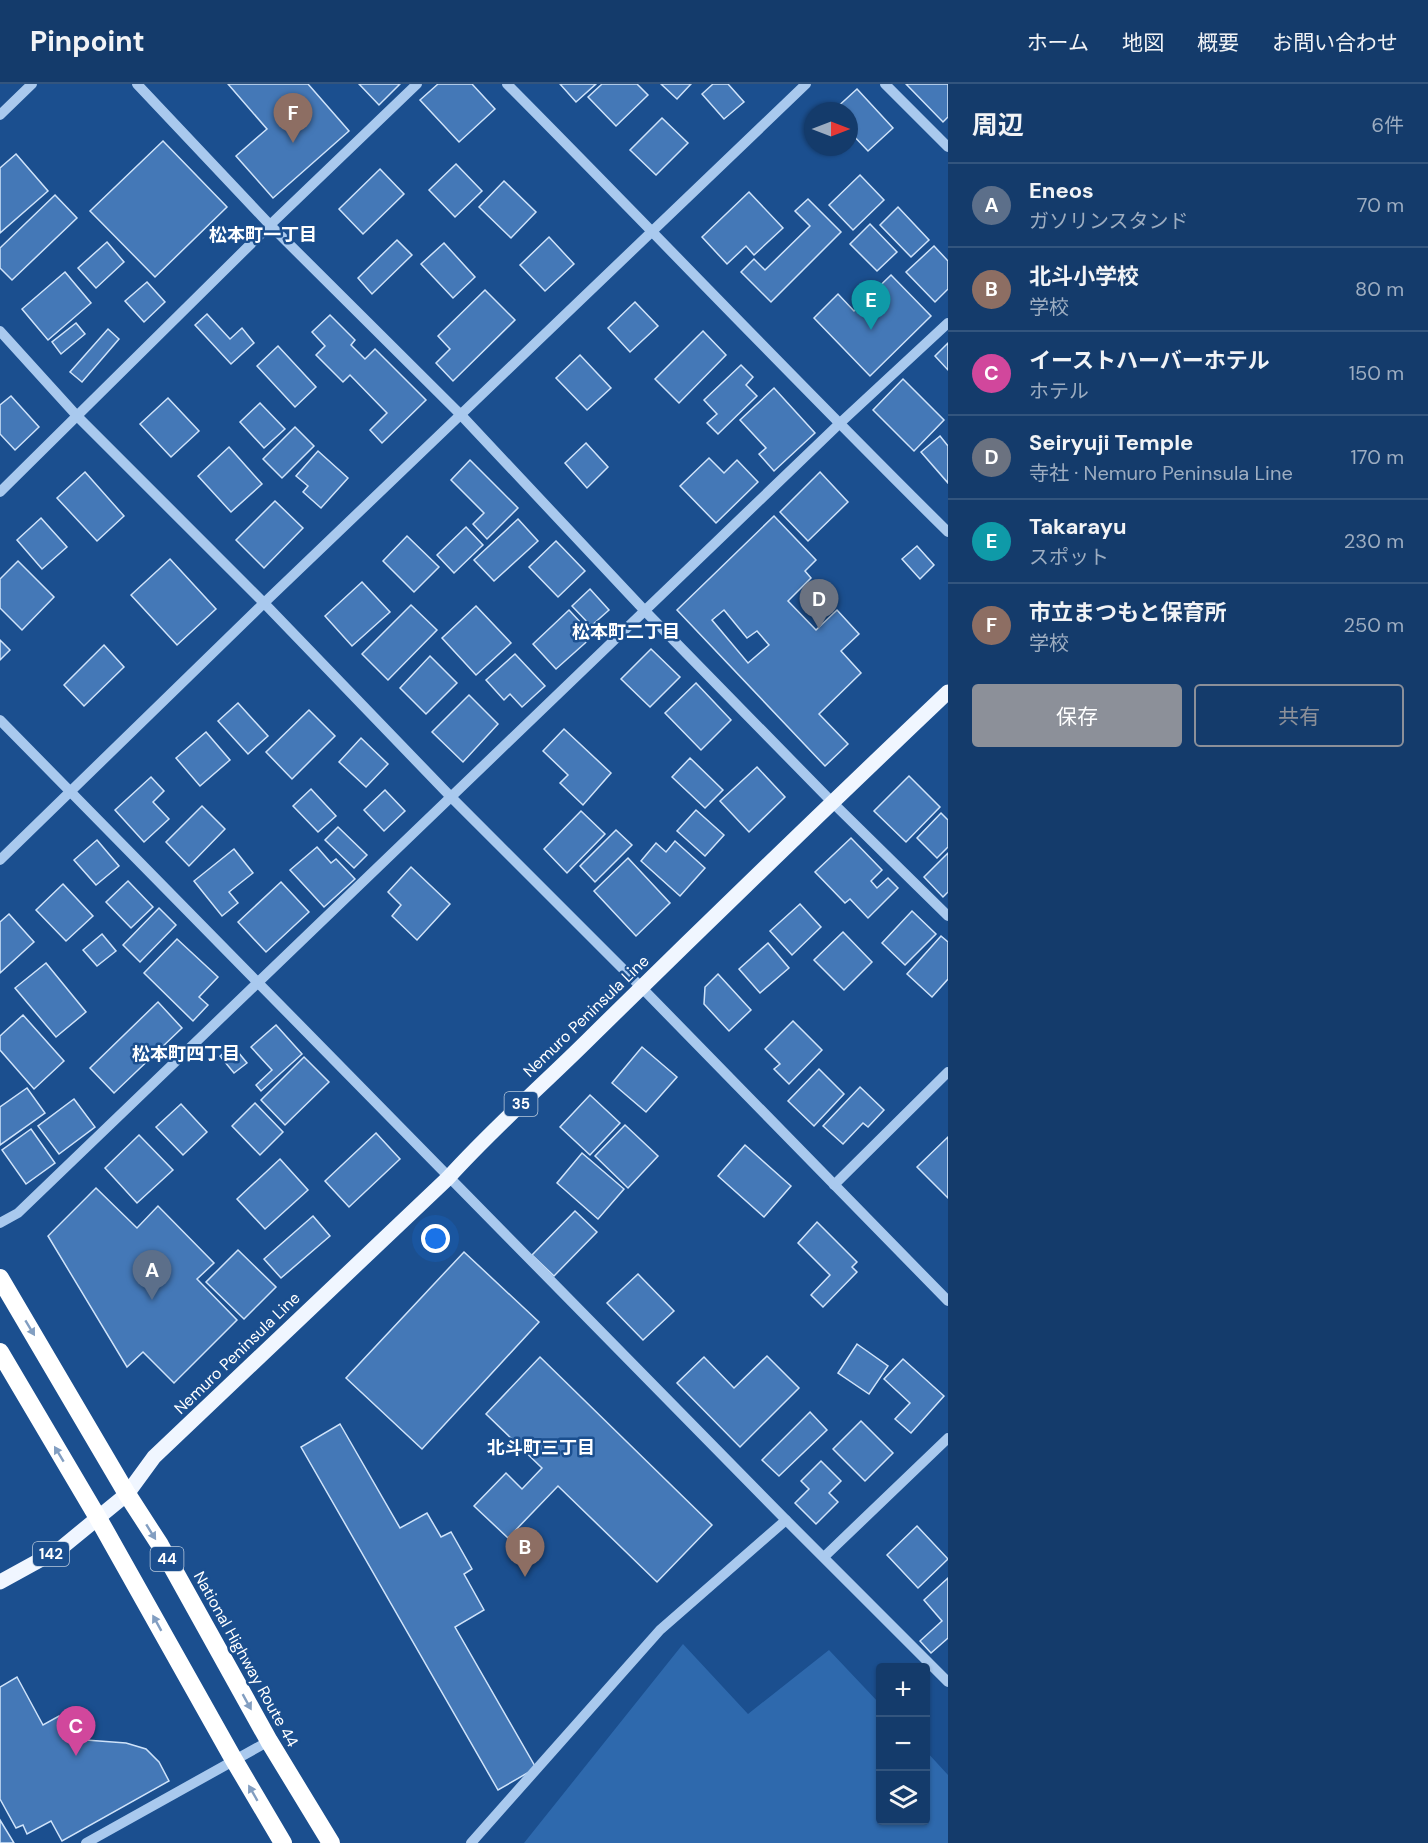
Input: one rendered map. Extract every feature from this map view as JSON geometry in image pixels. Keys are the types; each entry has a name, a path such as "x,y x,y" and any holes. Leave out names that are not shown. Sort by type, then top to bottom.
{"highway":[{"name":"National Highway Route 44","path":"0,1278 127,1494 160,1545 269,1741 331,1843"},
{"name":"44","path":"0,1352 98,1518 283,1843"}],"main road":[{"name":"Nemuro Peninsula Line","path":"98,1518 127,1494 154,1457 448,1178 477,1145 593,1036 948,692"},
{"name":"142","path":"0,1582 60,1549 98,1518"}],"street":[{"path":"0,115 32,84"},
{"path":"137,84 270,225 461,415 645,611 832,802 948,916"},
{"path":"0,492 270,225 417,84"},
{"path":"507,84 839,424 948,532"},
{"path":"0,860 264,603 806,84"},
{"path":"885,84 948,147"},
{"path":"0,1223 18,1213 839,424 948,323"},
{"path":"0,331 78,417 264,603 948,1301"},
{"path":"0,720 448,1178 948,1682"},
{"path":"834,1185 948,1072"},
{"path":"824,1557 948,1438"},
{"path":"471,1843 660,1630 786,1520"},
{"path":"86,1843 269,1741"}],"shaded area":[{"path":"683,1644 748,1714 829,1650 876,1700 876,1825 930,1825 930,1755 948,1775 948,1843 524,1843"}],"building":[{"path":"228,84 308,84 349,131 273,198 236,156 267,129"},
{"path":"359,84 400,84 379,105"},
{"path":"438,84 472,84 495,109 459,142 420,100"},
{"path":"560,84 596,84 576,102"},
{"path":"602,84 637,84 648,95 616,126 588,97"},
{"path":"661,84 691,84 677,99"},
{"path":"713,84 728,84 744,102 724,119 702,94"},
{"path":"906,84 948,84 948,117 943,122"},
{"path":"857,89 893,128 868,151 858,140 858,102 843,102"},
{"path":"662,118 688,143 656,175 630,150"},
{"path":"163,141 227,207 155,277 90,211"},
{"path":"16,154 48,191 0,233 0,168"},
{"path":"456,164 482,191 455,217 429,190"},
{"path":"380,169 404,194 363,234 339,209"},
{"path":"860,175 884,200 853,230 829,205"},
{"path":"504,181 536,212 511,238 479,207"},
{"path":"749,192 783,228 754,255 746,246 727,264 702,237"},
{"path":"55,195 77,218 12,280 0,268 0,248"},
{"path":"808,199 841,232 771,302 741,272 754,259 765,270 810,226 795,211"},
{"path":"898,207 929,240 911,257 880,225"},
{"path":"870,224 897,252 877,271 850,244"},
{"path":"549,237 574,264 545,291 520,265"},
{"path":"397,240 412,255 372,294 358,278"},
{"path":"107,242 124,262 96,288 78,268"},
{"path":"444,243 475,277 453,298 421,264"},
{"path":"934,246 948,261 948,289 935,302 906,272"},
{"path":"65,272 91,303 48,340 22,309"},
{"path":"891,275 931,316 870,376 814,318 838,294 854,311"},
{"path":"147,282 165,302 144,322 125,301"},
{"path":"485,290 515,320 453,381 436,363 450,349 438,336"},
{"path":"635,302 658,326 630,352 608,328"},
{"path":"207,314 230,339 242,328 254,343 231,364 195,325"},
{"path":"330,315 355,340 351,345 365,359 375,349 426,400 382,443 370,430 387,413 350,375 343,382 316,355 325,346 312,332"},
{"path":"76,323 85,334 61,354 52,342"},
{"path":"108,329 119,339 82,382 70,372"},
{"path":"703,331 726,355 679,403 655,379"},
{"path":"948,343 948,370 935,356"},
{"path":"278,346 316,387 295,407 257,366"},
{"path":"580,355 611,388 587,410 556,378"},
{"path":"741,365 753,377 746,385 757,396 718,434 707,423 717,414 704,400"},
{"path":"903,379 944,420 914,451 873,410"},
{"path":"774,388 815,433 774,471 759,454 766,448 740,420"},
{"path":"11,396 39,427 15,450 0,434 0,405"},
{"path":"168,398 199,431 171,457 140,424"},
{"path":"260,403 285,429 264,448 240,422"},
{"path":"295,427 314,446 282,478 263,459"},
{"path":"940,436 948,446 948,483 921,452"},
{"path":"586,443 608,467 587,488 565,463"},
{"path":"229,447 262,484 231,512 198,476"},
{"path":"318,451 348,478 321,508 303,492 308,486 296,476"},
{"path":"709,458 724,473 737,460 758,482 716,523 680,486"},
{"path":"470,460 518,508 487,539 473,524 484,513 451,480"},
{"path":"85,472 124,516 97,541 57,498"},
{"path":"820,472 848,502 808,541 780,512"},
{"path":"275,501 303,528 264,568 236,540"},
{"path":"774,516 816,560 805,571 811,578 788,601 816,630 837,610 859,634 841,651 861,673 819,714 848,744 825,766 677,610","holes":["724,610 747,638 757,631 769,645 748,663 712,620"]},
{"path":"41,518 67,547 42,569 17,540"},
{"path":"518,519 538,541 494,581 474,560"},
{"path":"466,527 483,545 454,573 437,555"},
{"path":"407,536 439,567 414,592 383,561"},
{"path":"556,541 585,571 558,597 529,567"},
{"path":"917,546 934,565 920,579 902,559"},
{"path":"170,559 216,609 177,645 131,595"},
{"path":"18,561 54,597 22,630 0,608 0,579"},
{"path":"362,582 390,612 352,646 325,616"},
{"path":"590,589 609,610 591,626 572,606"},
{"path":"411,605 437,630 388,680 362,654"},
{"path":"476,606 511,643 476,675 442,638"},
{"path":"569,610 593,636 556,669 533,644"},
{"path":"0,640 10,650 0,660"},
{"path":"104,645 124,667 84,706 64,685"},
{"path":"651,649 680,677 650,707 621,679"},
{"path":"515,654 545,686 522,707 510,694 504,700 486,680"},
{"path":"430,656 457,683 426,714 400,688"},
{"path":"696,683 731,720 701,750 665,713"},
{"path":"469,695 498,724 463,762 432,732"},
{"path":"238,703 268,736 248,754 218,721"},
{"path":"309,710 335,736 292,779 266,752"},
{"path":"564,729 611,773 583,805 560,783 568,775 543,751"},
{"path":"206,732 230,760 200,786 176,758"},
{"path":"361,738 388,764 366,787 339,762"},
{"path":"690,758 723,790 705,808 672,777"},
{"path":"757,767 785,797 749,832 720,801"},
{"path":"909,776 940,807 906,842 874,811"},
{"path":"151,777 164,791 153,802 169,819 144,842 115,810"},
{"path":"311,789 336,816 318,832 293,806"},
{"path":"385,790 405,811 384,831 364,810"},
{"path":"202,806 225,829 189,866 166,842"},
{"path":"696,810 724,835 705,856 677,831"},
{"path":"581,811 605,834 567,873 544,849"},
{"path":"941,813 948,820 948,847 937,858 917,838"},
{"path":"338,827 367,855 354,868 325,840"},
{"path":"616,830 632,845 595,882 580,866"},
{"path":"851,838 882,870 871,881 877,888 888,878 898,888 868,918 850,899 845,903 815,872"},
{"path":"97,840 119,866 96,885 74,860"},
{"path":"675,841 705,868 680,896 641,861 656,843 666,852"},
{"path":"317,847 331,863 336,859 355,879 324,907 290,870"},
{"path":"234,849 253,873 229,892 238,903 222,916 194,881"},
{"path":"948,853 948,892 943,897 924,877"},
{"path":"628,858 670,903 636,936 594,891"},
{"path":"411,867 450,904 417,940 392,916 401,905 388,892"},
{"path":"128,881 153,907 131,928 106,902"},
{"path":"281,882 309,912 266,952 238,922"},
{"path":"63,884 93,916 66,941 36,910"},
{"path":"800,904 821,927 792,955 770,931"},
{"path":"159,908 176,925 140,962 123,945"},
{"path":"912,911 936,934 905,965 882,943"},
{"path":"9,914 34,942 0,973 0,922"},
{"path":"843,932 872,962 844,990 814,960"},
{"path":"102,934 116,951 97,966 83,950"},
{"path":"941,936 948,942 948,979 932,997 907,974"},
{"path":"177,939 218,977 199,997 208,1005 193,1021 144,973"},
{"path":"768,943 789,968 760,993 739,969"},
{"path":"46,963 86,1012 56,1037 15,988"},
{"path":"718,974 751,1010 729,1031 704,1004 705,987"},
{"path":"158,1002 182,1028 114,1093 90,1068"},
{"path":"23,1015 64,1061 34,1089 0,1050 0,1036"},
{"path":"793,1021 822,1050 789,1084 774,1069 780,1064 765,1049"},
{"path":"276,1025 302,1054 261,1091 256,1085 272,1070 251,1047"},
{"path":"233,1046 247,1063 234,1073 220,1056"},
{"path":"642,1047 677,1077 646,1112 612,1083"},
{"path":"304,1057 329,1082 285,1125 261,1100"},
{"path":"819,1069 844,1094 814,1126 788,1101"},
{"path":"860,1087 884,1110 868,1127 863,1123 843,1144 823,1126"},
{"path":"27,1088 45,1113 0,1145 0,1107"},
{"path":"590,1095 620,1123 590,1155 560,1127"},
{"path":"74,1099 95,1127 59,1154 38,1126"},
{"path":"255,1103 283,1132 260,1155 232,1126"},
{"path":"181,1104 207,1132 183,1155 156,1127"},
{"path":"625,1125 658,1156 628,1188 595,1156"},
{"path":"31,1129 55,1163 26,1184 2,1150"},
{"path":"376,1133 400,1159 349,1207 325,1181"},
{"path":"139,1135 173,1170 137,1203 105,1168"},
{"path":"948,1137 948,1198 917,1167"},
{"path":"745,1145 791,1186 764,1217 718,1176"},
{"path":"582,1153 624,1189 598,1219 557,1183"},
{"path":"280,1159 308,1190 265,1229 237,1199"},
{"path":"96,1188 137,1228 158,1206 214,1263 197,1279 237,1320 174,1383 143,1352 127,1367 48,1236"},
{"path":"575,1211 597,1232 554,1276 532,1255"},
{"path":"313,1216 330,1236 281,1278 264,1259"},
{"path":"817,1222 857,1262 852,1267 857,1272 823,1307 811,1295 830,1275 798,1243"},
{"path":"238,1250 276,1287 244,1319 206,1282"},
{"path":"464,1252 539,1322 422,1449 346,1378"},
{"path":"638,1274 674,1311 643,1340 607,1303"},
{"path":"857,1344 888,1366 869,1394 838,1373"},
{"path":"767,1356 799,1388 740,1447 677,1383 704,1357 734,1388"},
{"path":"540,1357 712,1525 657,1582 558,1486 508,1538 474,1506 506,1473 522,1489 542,1468 486,1414"},
{"path":"903,1359 944,1396 911,1433 895,1419 910,1403 884,1379"},
{"path":"810,1412 827,1430 779,1476 762,1460"},
{"path":"861,1421 893,1453 865,1481 833,1449"},
{"path":"340,1424 400,1528 427,1513 441,1537 451,1532 472,1569 464,1574 484,1610 455,1627 536,1768 498,1790 301,1447"},
{"path":"821,1461 841,1481 829,1493 838,1502 816,1524 795,1503 809,1489 801,1481"},
{"path":"917,1526 948,1559 918,1588 887,1555"},
{"path":"948,1578 948,1638 931,1653 920,1641 942,1621 924,1600"},
{"path":"17,1677 43,1725 59,1716 75,1746 86,1740 126,1743 146,1749 159,1762 169,1781 62,1841 51,1821 27,1834 23,1825 16,1828 0,1799 0,1687"},
{"path":"0,1820 14,1843 0,1843"}],"place":[{"name":"市立まつもと保育所","path":"293,143"},
{"name":"Takarayu","path":"871,330"},
{"name":"Seiryuji Temple","path":"819,629"},
{"name":"Eneos","path":"152,1300"},
{"name":"北斗小学校","path":"525,1577"},
{"name":"イーストハーバーホテル","path":"76,1756"}],"district":[{"name":"松本町一丁目","path":"263,235"},
{"name":"松本町二丁目","path":"626,632"},
{"name":"松本町四丁目","path":"186,1054"},
{"name":"北斗町三丁目","path":"541,1448"}]}
